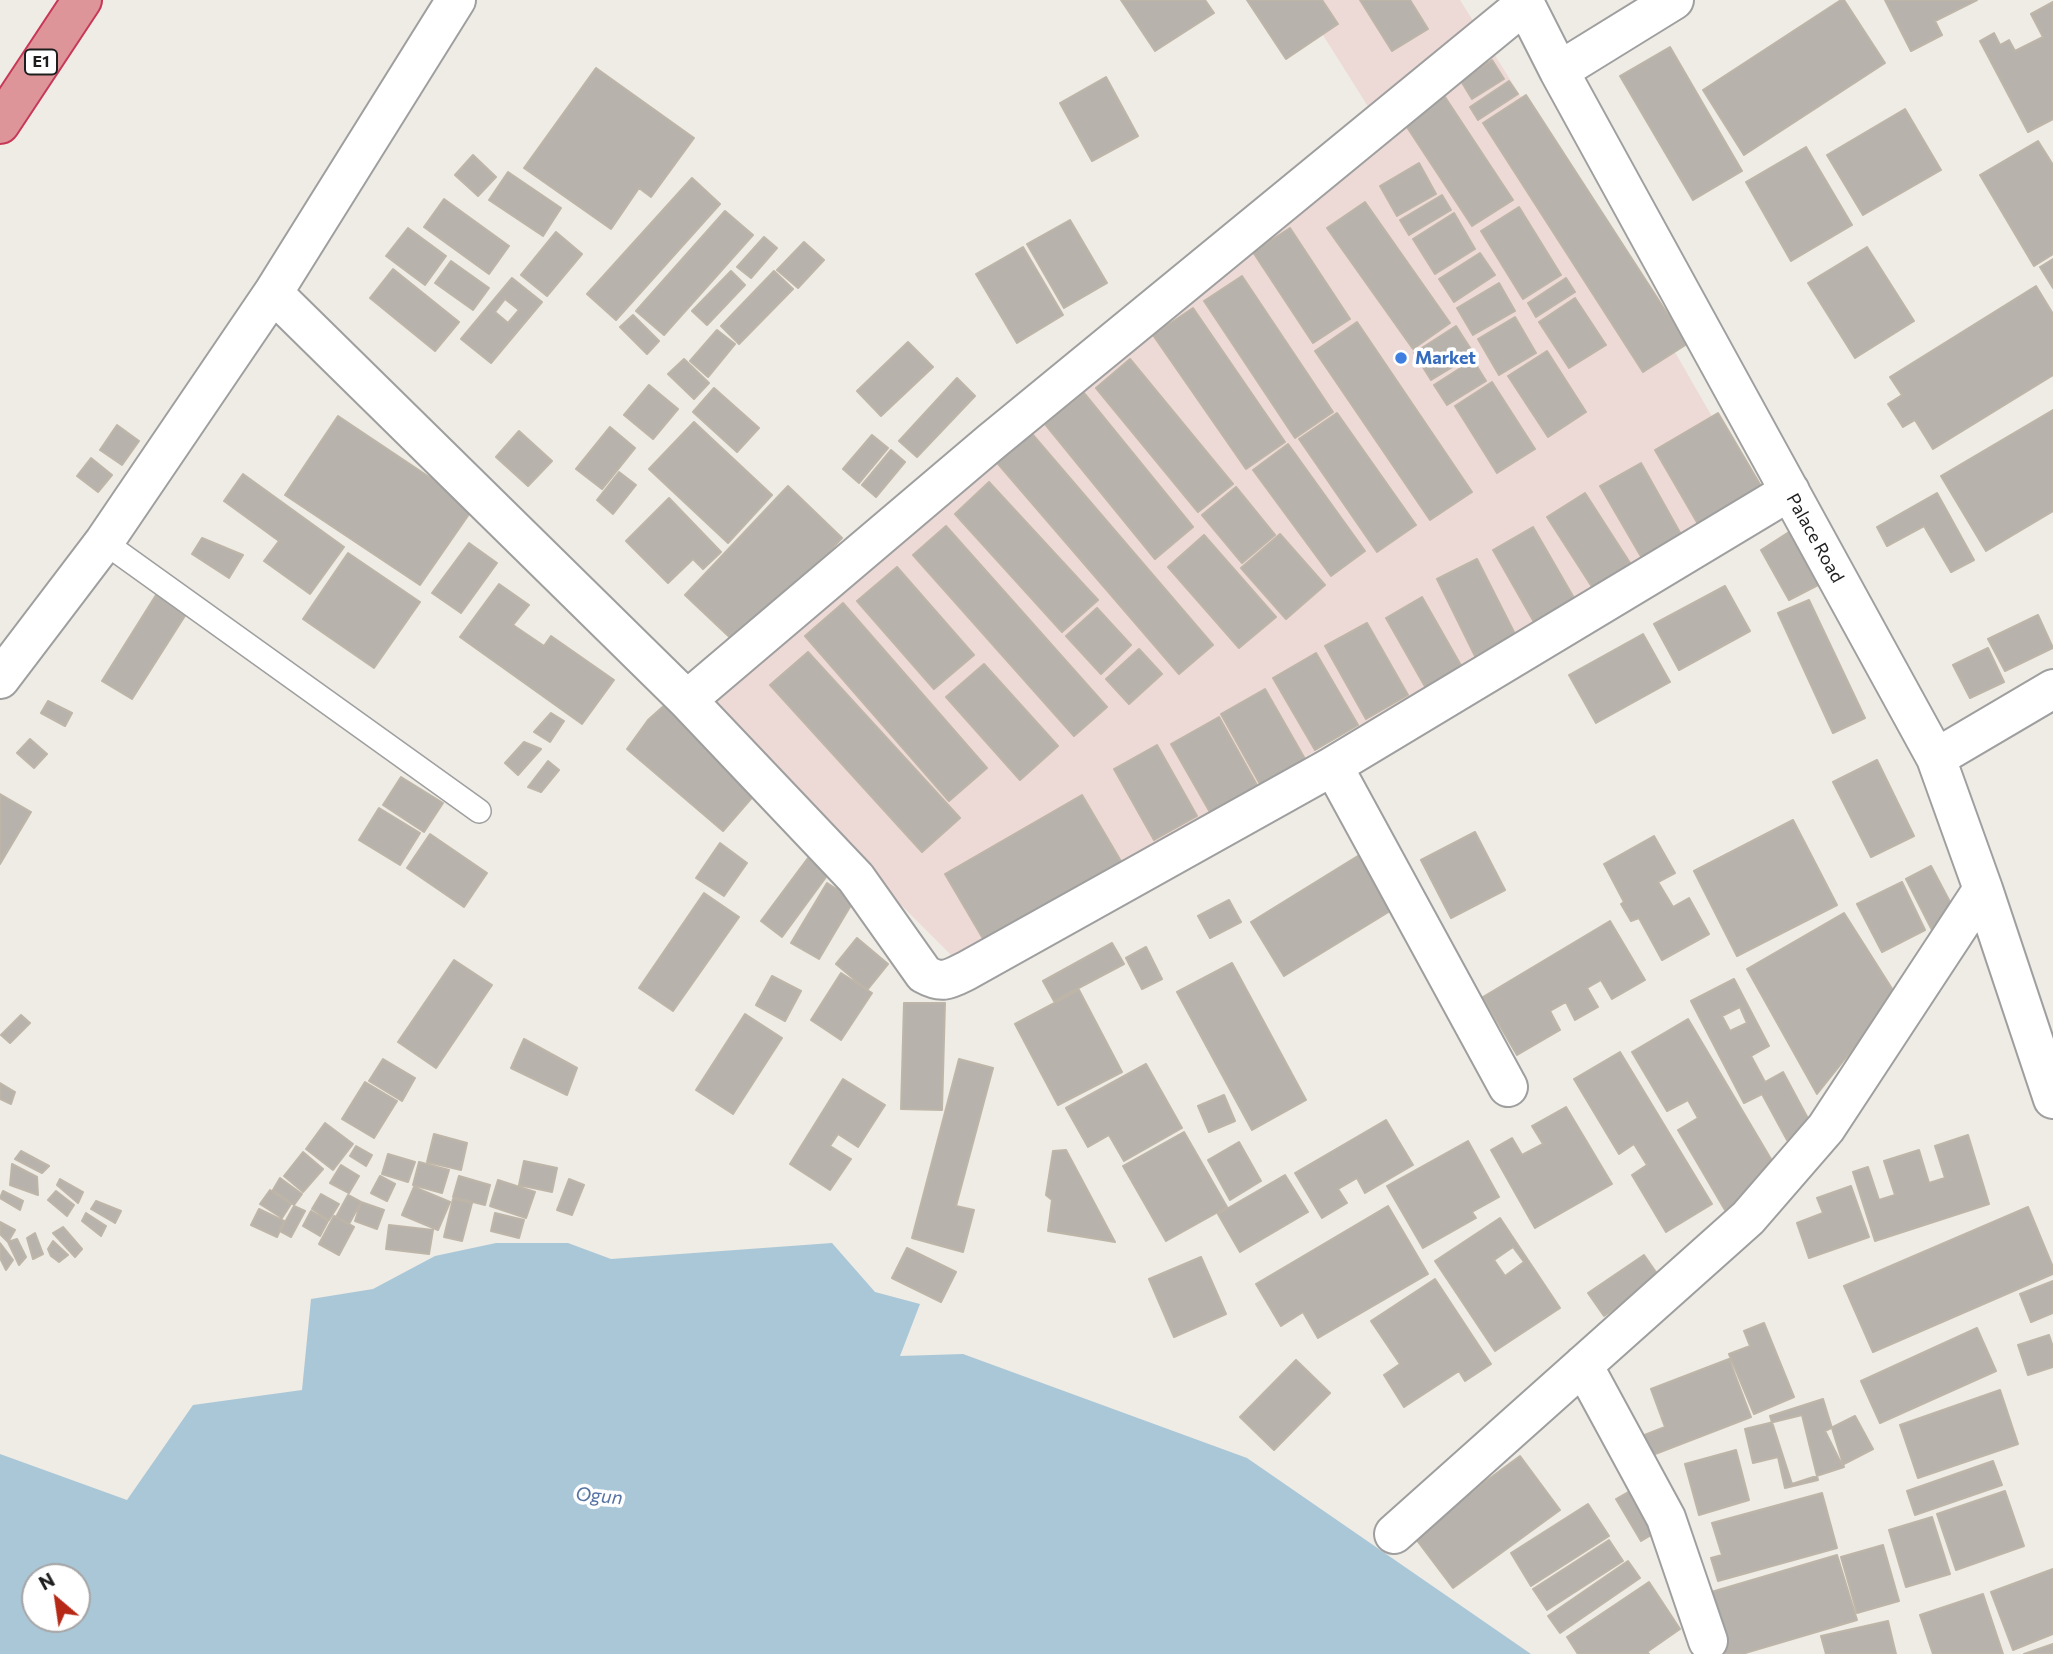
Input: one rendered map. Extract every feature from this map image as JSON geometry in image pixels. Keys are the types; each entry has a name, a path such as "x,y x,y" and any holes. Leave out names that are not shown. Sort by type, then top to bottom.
{"highway":[{"name":"E1","path":"0,124 82,0"}],"street":[{"path":"0,679 104,542 273,293 456,0"},
{"path":"1559,71 1674,0"},
{"path":"687,700 991,442 1524,2"},
{"name":"Palace Road","path":"1524,2 1559,71 1936,758 2053,1099"},
{"path":"273,293 687,700 856,878 923,974 936,981 949,980 967,971 1333,766 1790,491"},
{"path":"1936,758 2053,689"},
{"path":"1333,766 1508,1087"},
{"path":"1394,1534 1748,1218 1826,1128 1983,890"},
{"path":"1583,1365 1666,1518 1709,1642"}],"lane":[{"path":"104,542 478,811"}],"shaded area":[{"name":"Market","path":"1301,0 1460,0 1600,222 1756,493 957,961 702,706 1389,140"}],"water":[{"name":"Ogun","path":"496,1243 568,1243 611,1259 832,1243 875,1292 920,1304 900,1356 963,1354 1247,1458 1531,1654 0,1654 0,1454 127,1500 193,1405 302,1390 311,1299 373,1289 435,1256"}],"building":[{"path":"1121,0 1205,0 1214,13 1155,51"},
{"path":"1247,0 1322,0 1338,24 1286,59"},
{"path":"1360,0 1410,0 1428,29 1392,51"},
{"path":"1844,0 1885,63 1744,155 1703,90"},
{"path":"1885,0 1977,0 1935,21 1942,35 1911,51"},
{"path":"2053,2 2053,119 2028,132 1980,41 1994,33 2000,45 2009,40 2015,51 2043,37 2031,14"},
{"path":"1670,47 1742,171 1693,200 1620,76"},
{"path":"1492,60 1504,79 1472,99 1461,81"},
{"path":"596,68 694,138 651,197 639,188 611,229 524,168"},
{"path":"1106,77 1138,136 1092,161 1060,103"},
{"path":"1509,81 1518,94 1478,120 1470,107"},
{"path":"1443,94 1513,200 1472,226 1403,121"},
{"path":"1526,95 1687,344 1643,372 1483,123"},
{"path":"1905,109 1941,170 1863,215 1827,155"},
{"path":"2038,141 2053,165 2053,254 2034,266 1980,175"},
{"path":"1806,147 1852,225 1791,261 1746,182"},
{"path":"473,155 496,177 478,196 455,175"},
{"path":"1419,163 1436,194 1397,216 1380,186"},
{"path":"508,172 561,208 543,236 489,200"},
{"path":"692,178 720,204 616,320 587,294"},
{"path":"1442,195 1451,210 1409,235 1400,220"},
{"path":"444,199 509,246 489,274 424,227"},
{"path":"1365,202 1450,323 1413,349 1327,228"},
{"path":"1519,207 1561,275 1523,299 1481,231"},
{"path":"725,211 753,235 664,335 636,311"},
{"path":"1454,213 1475,249 1435,274 1413,239"},
{"path":"1070,220 1107,283 1064,308 1027,244"},
{"path":"408,228 446,256 425,285 386,256"},
{"path":"1290,228 1350,319 1313,343 1253,252"},
{"path":"556,232 582,254 547,296 521,275"},
{"path":"764,237 777,248 751,278 737,267"},
{"path":"804,242 824,260 798,288 777,270"},
{"path":"1023,247 1063,315 1017,343 976,274"},
{"path":"1867,247 1914,321 1855,358 1808,283"},
{"path":"1480,253 1495,275 1454,302 1439,279"},
{"path":"2053,259 2053,288 2040,267"},
{"path":"451,261 489,288 473,310 435,283"},
{"path":"393,269 459,322 435,351 370,298"},
{"path":"731,271 745,285 707,325 692,311"},
{"path":"774,271 793,289 739,344 721,326"},
{"path":"1242,276 1333,412 1295,438 1204,301"},
{"path":"512,278 542,302 491,363 461,339","holes":["505,299 519,310 508,323 495,312"]},
{"path":"1566,278 1575,292 1536,317 1528,303"},
{"path":"1499,283 1515,311 1473,335 1457,308"},
{"path":"2036,286 2053,314 2053,375 1933,449 1915,420 1903,427 1888,404 1902,395 1890,377"},
{"path":"1575,298 1606,345 1569,368 1539,322"},
{"path":"1193,308 1285,442 1246,469 1153,335"},
{"path":"633,315 659,341 647,354 620,327"},
{"path":"1515,317 1536,353 1499,375 1478,339"},
{"path":"1357,322 1472,492 1430,520 1315,351"},
{"path":"1456,326 1474,354 1431,380 1414,353"},
{"path":"717,330 735,344 708,377 690,361"},
{"path":"908,342 933,367 881,416 857,391"},
{"path":"1547,351 1586,412 1548,437 1508,376"},
{"path":"684,359 709,383 694,399 668,374"},
{"path":"1130,359 1233,484 1198,512 1096,388"},
{"path":"1473,360 1486,381 1447,405 1434,385"},
{"path":"957,378 975,396 917,457 899,441"},
{"path":"1492,382 1535,449 1497,473 1455,406"},
{"path":"649,385 678,409 653,439 624,415"},
{"path":"714,388 759,428 737,452 693,412"},
{"path":"1084,393 1193,527 1155,559 1045,424"},
{"path":"2053,410 2053,511 1986,551 1941,476"},
{"path":"1337,413 1416,525 1377,552 1299,439"},
{"path":"1718,413 1761,486 1698,524 1655,450"},
{"path":"338,416 474,507 420,585 285,495"},
{"path":"694,422 772,495 728,543 649,469"},
{"path":"117,425 139,441 122,465 100,450"},
{"path":"610,427 635,448 602,489 576,469"},
{"path":"1027,428 1213,645 1179,674 993,458"},
{"path":"519,431 552,461 528,486 496,457"},
{"path":"872,435 888,448 859,483 843,469"},
{"path":"1288,444 1365,551 1331,576 1253,470"},
{"path":"891,450 905,462 876,497 862,485"},
{"path":"91,458 112,475 98,492 77,476"},
{"path":"1641,463 1683,538 1643,560 1600,486"},
{"path":"619,472 636,485 613,514 597,500"},
{"path":"243,474 344,547 310,594 264,561 279,541 224,501"},
{"path":"989,482 1098,600 1062,632 955,514"},
{"path":"788,486 842,538 740,647 685,595"},
{"path":"1236,487 1275,535 1242,563 1202,515"},
{"path":"1585,493 1632,566 1594,590 1547,517"},
{"path":"1937,493 1974,560 1951,572 1924,526 1887,546 1877,527"},
{"path":"669,498 721,552 703,569 693,559 668,583 626,541"},
{"path":"946,526 1107,707 1074,736 913,555"},
{"path":"1533,527 1574,598 1534,622 1493,550"},
{"path":"1789,532 1820,584 1789,600 1761,550"},
{"path":"1280,534 1325,585 1286,619 1241,568"},
{"path":"1204,535 1276,617 1239,648 1168,567"},
{"path":"202,538 243,555 229,578 192,554"},
{"path":"469,543 497,563 461,613 432,593"},
{"path":"348,553 420,602 374,668 303,619"},
{"path":"1477,559 1516,636 1475,656 1437,579"},
{"path":"897,567 974,655 934,689 857,601"},
{"path":"499,584 529,605 513,625 544,646 551,636 614,680 582,724 460,637"},
{"path":"1725,586 1750,631 1679,670 1654,624"},
{"path":"156,595 188,611 132,699 102,681"},
{"path":"1422,597 1463,669 1427,690 1386,618"},
{"path":"1809,600 1865,718 1833,733 1778,613"},
{"path":"843,603 987,768 949,801 805,636"},
{"path":"1097,608 1131,645 1101,674 1066,636"},
{"path":"2038,615 2053,648 2005,671 1988,639"},
{"path":"1367,623 1408,695 1366,719 1325,646"},
{"path":"1643,634 1670,682 1596,723 1569,675"},
{"path":"1988,648 2004,682 1970,698 1953,665"},
{"path":"1139,649 1162,674 1129,704 1106,679"},
{"path":"808,652 960,818 922,852 770,685"},
{"path":"1316,653 1358,725 1315,750 1273,678"},
{"path":"984,664 1058,746 1020,780 946,697"},
{"path":"1265,689 1305,759 1260,784 1221,714"},
{"path":"48,701 72,713 65,726 41,713"},
{"path":"667,703 762,786 723,831 627,749 648,720"},
{"path":"551,713 564,721 550,742 534,732"},
{"path":"1219,717 1258,787 1211,814 1171,744"},
{"path":"30,739 47,754 34,768 17,753"},
{"path":"524,742 541,749 518,775 505,763"},
{"path":"1157,745 1197,816 1154,840 1114,769"},
{"path":"1877,760 1914,836 1871,857 1833,782"},
{"path":"548,761 559,770 541,792 528,787"},
{"path":"401,777 443,803 424,832 383,805"},
{"path":"0,794 31,812 0,864"},
{"path":"1082,795 1122,863 985,942 945,874"},
{"path":"379,808 420,833 400,865 359,840"},
{"path":"1793,820 1837,905 1737,956 1694,871"},
{"path":"1475,832 1505,890 1451,918 1421,860"},
{"path":"430,834 487,873 464,907 407,868"},
{"path":"1654,836 1675,873 1658,882 1673,907 1689,898 1709,934 1662,960 1639,918 1631,921 1604,864"},
{"path":"720,843 747,863 724,896 696,878"},
{"path":"1361,854 1395,908 1284,976 1251,922"},
{"path":"808,858 829,873 782,937 761,921"},
{"path":"1931,866 1959,919 1933,932 1906,879"},
{"path":"1902,882 1925,930 1882,952 1857,904"},
{"path":"827,883 854,900 819,959 791,943"},
{"path":"704,893 739,917 673,1011 639,988"},
{"path":"1229,900 1241,922 1210,938 1198,916"},
{"path":"1844,913 1896,995 1817,1094 1747,969"},
{"path":"1610,921 1645,980 1612,999 1601,980 1587,988 1598,1007 1575,1020 1566,1002 1550,1011 1560,1030 1517,1055 1483,997"},
{"path":"857,938 888,964 867,990 836,964"},
{"path":"1112,943 1124,964 1054,1001 1043,981"},
{"path":"1146,947 1162,979 1142,989 1126,958"},
{"path":"454,960 492,985 436,1068 398,1042"},
{"path":"1232,963 1306,1100 1252,1130 1177,992"},
{"path":"841,973 872,993 841,1040 811,1020"},
{"path":"772,976 801,991 785,1021 756,1005"},
{"path":"1734,979 1769,1046 1751,1056 1765,1082 1783,1072 1812,1126 1787,1140 1762,1094 1744,1103 1691,1001","holes":["1740,1007 1747,1023 1730,1031 1722,1016"]},
{"path":"1079,990 1122,1072 1058,1105 1015,1024"},
{"path":"904,1003 945,1003 942,1110 901,1109"},
{"path":"745,1014 782,1038 733,1114 696,1090"},
{"path":"21,1015 30,1023 10,1043 1,1035"},
{"path":"1688,1019 1781,1176 1725,1210 1678,1130 1698,1118 1688,1100 1667,1111 1632,1052"},
{"path":"524,1039 577,1068 567,1095 511,1068"},
{"path":"1620,1052 1712,1204 1666,1232 1632,1175 1647,1165 1634,1144 1619,1154 1574,1079"},
{"path":"383,1059 415,1078 402,1101 369,1081"},
{"path":"959,1059 993,1068 956,1206 974,1210 963,1252 912,1238"},
{"path":"1146,1064 1182,1128 1124,1161 1109,1135 1088,1147 1066,1108"},
{"path":"843,1079 885,1105 858,1147 838,1134 830,1146 851,1159 830,1190 790,1164"},
{"path":"365,1082 397,1101 374,1138 342,1119"},
{"path":"0,1083 15,1092 11,1104 0,1099"},
{"path":"1224,1095 1235,1121 1209,1132 1198,1106"},
{"path":"1566,1107 1612,1184 1535,1228 1491,1150 1512,1138 1522,1155 1543,1144 1532,1126"},
{"path":"1386,1120 1413,1165 1365,1193 1357,1178 1338,1189 1347,1203 1322,1218 1295,1173"},
{"path":"325,1123 353,1144 333,1170 306,1149"},
{"path":"1184,1132 1227,1207 1166,1241 1123,1166"},
{"path":"434,1134 467,1143 461,1170 427,1162"},
{"path":"1968,1135 1989,1204 1875,1241 1853,1172 1868,1167 1879,1200 1895,1195 1884,1161 1919,1150 1929,1183 1945,1178 1935,1146"},
{"path":"1468,1141 1499,1197 1472,1212 1476,1218 1423,1248 1387,1186"},
{"path":"1239,1142 1261,1181 1230,1200 1208,1160"},
{"path":"356,1146 372,1155 366,1166 350,1156"},
{"path":"1066,1150 1115,1242 1048,1231 1052,1200 1046,1195 1053,1151"},
{"path":"21,1151 49,1166 42,1173 15,1159"},
{"path":"303,1152 323,1169 303,1192 284,1176"},
{"path":"388,1154 415,1162 408,1182 382,1174"},
{"path":"524,1161 557,1168 552,1192 519,1185"},
{"path":"419,1162 449,1170 442,1193 413,1185"},
{"path":"12,1164 37,1177 38,1195 10,1185"},
{"path":"341,1165 359,1176 349,1193 330,1183"},
{"path":"1285,1175 1308,1212 1240,1252 1218,1214"},
{"path":"380,1176 395,1184 387,1201 371,1193"},
{"path":"459,1176 490,1185 485,1205 453,1197"},
{"path":"280,1178 302,1194 294,1205 273,1190"},
{"path":"60,1179 83,1192 78,1203 57,1185"},
{"path":"569,1179 584,1185 572,1215 557,1210"},
{"path":"498,1180 535,1192 526,1218 490,1206"},
{"path":"1851,1186 1869,1237 1809,1258 1797,1223 1823,1213 1817,1198"},
{"path":"414,1187 450,1202 438,1230 402,1215"},
{"path":"270,1190 291,1204 282,1218 260,1204"},
{"path":"3,1191 23,1201 20,1210 0,1198"},
{"path":"56,1191 74,1205 67,1216 48,1200"},
{"path":"321,1194 339,1204 329,1220 312,1209"},
{"path":"348,1195 361,1202 349,1224 336,1217"},
{"path":"453,1199 472,1203 462,1241 444,1237"},
{"path":"96,1201 121,1211 115,1223 91,1209"},
{"path":"361,1202 384,1210 377,1229 355,1221"},
{"path":"294,1206 305,1211 291,1237 280,1231"},
{"path":"1388,1206 1428,1274 1318,1338 1303,1312 1281,1326 1256,1284"},
{"path":"2028,1207 2053,1267 2053,1274 1873,1352 1844,1286"},
{"path":"259,1209 284,1221 277,1237 251,1225"},
{"path":"311,1211 328,1221 320,1236 303,1226"},
{"path":"86,1213 106,1226 101,1236 82,1221"},
{"path":"495,1213 524,1220 519,1238 491,1231"},
{"path":"334,1216 354,1227 339,1255 319,1244"},
{"path":"1500,1218 1560,1308 1495,1351 1435,1261","holes":["1513,1247 1524,1262 1505,1276 1494,1260"]},
{"path":"0,1222 15,1230 8,1242 0,1234"},
{"path":"389,1225 433,1230 429,1254 386,1249"},
{"path":"63,1227 82,1249 75,1257 53,1233"},
{"path":"35,1233 43,1254 33,1259 27,1238"},
{"path":"17,1239 26,1257 19,1265 8,1242"},
{"path":"53,1241 68,1255 59,1262 51,1256 48,1249"},
{"path":"0,1243 13,1260 6,1270 0,1258"},
{"path":"907,1248 956,1272 941,1302 892,1278"},
{"path":"1644,1255 1660,1278 1604,1316 1588,1293"},
{"path":"1201,1257 1226,1314 1174,1337 1149,1279"},
{"path":"1435,1279 1491,1364 1465,1381 1459,1371 1404,1407 1384,1375 1400,1364 1371,1321"},
{"path":"2053,1281 2053,1313 2031,1322 2020,1294"},
{"path":"1764,1323 1794,1397 1754,1414 1729,1354 1750,1346 1744,1331"},
{"path":"1977,1328 1996,1371 1880,1423 1861,1381"},
{"path":"2049,1335 2053,1347 2053,1367 2028,1375 2018,1345"},
{"path":"1729,1359 1751,1417 1650,1456 1642,1436 1665,1427 1651,1389"},
{"path":"1296,1360 1330,1393 1274,1450 1240,1417"},
{"path":"2000,1390 2018,1444 1918,1478 1900,1425"},
{"path":"1823,1399 1844,1467 1792,1484 1770,1416"},
{"path":"1802,1415 1818,1480 1785,1488 1778,1457 1753,1463 1745,1429"},
{"path":"1855,1416 1873,1449 1842,1465 1825,1431"},
{"path":"1736,1450 1749,1500 1699,1515 1685,1464"},
{"path":"1520,1456 1560,1510 1453,1588 1413,1535"},
{"path":"1993,1461 2002,1485 1915,1515 1907,1491"},
{"path":"1639,1486 1663,1528 1641,1541 1616,1499"},
{"path":"2005,1491 2024,1546 1956,1570 1937,1514"},
{"path":"1822,1493 1837,1548 1718,1581 1711,1558 1722,1555 1712,1523"},
{"path":"1588,1504 1609,1536 1531,1586 1511,1553"},
{"path":"1932,1517 1950,1574 1906,1587 1889,1530"},
{"path":"1609,1540 1623,1561 1547,1610 1533,1589"},
{"path":"1883,1545 1899,1601 1857,1613 1841,1557"},
{"path":"1837,1555 1857,1620 1742,1654 1726,1654 1708,1593"},
{"path":"1628,1561 1640,1578 1560,1633 1548,1616"},
{"path":"2053,1569 2053,1634 2013,1650 1991,1592"},
{"path":"1649,1582 1680,1629 1647,1652 1649,1654 1578,1654 1567,1637"},
{"path":"1983,1594 2003,1654 1933,1654 1920,1615"},
{"path":"1888,1621 1896,1654 1826,1654 1821,1636"},
{"path":"2053,1644 2053,1654 2024,1654"}],"place":[{"name":"Market","path":"1401,358"}]}
